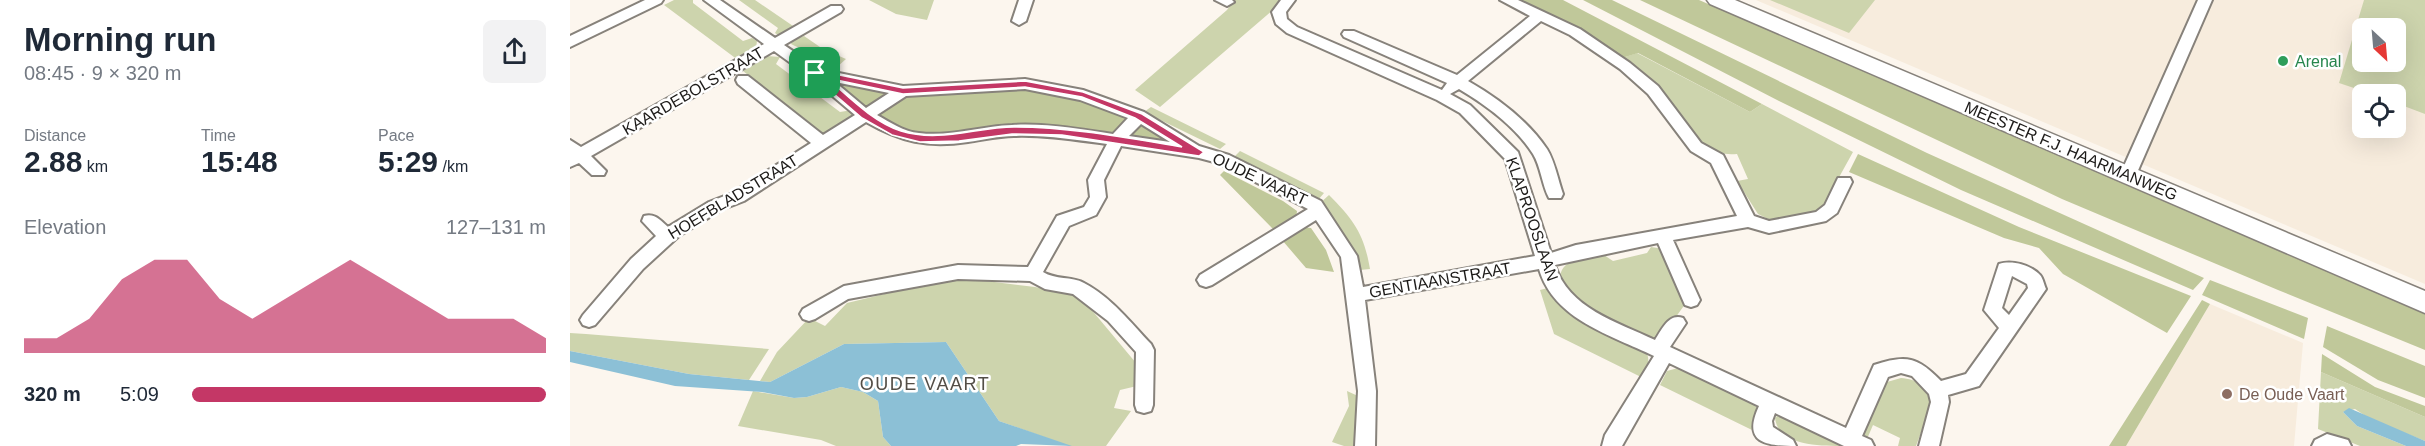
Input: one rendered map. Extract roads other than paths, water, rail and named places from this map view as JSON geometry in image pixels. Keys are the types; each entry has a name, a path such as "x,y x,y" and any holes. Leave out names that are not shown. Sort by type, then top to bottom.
{"main road":[{"name":"MEESTER F.J. HAARMANWEG","path":"1717,0 2425,302"}],"street":[{"path":"570,42 657,0"},
{"name":"OUDE VAART","path":"711,0 815,73 865,115 895,132 920,139 959,138 1012,130 1062,132 1199,152 1223,159 1315,205 1349,256 1367,391 1365,446"},
{"path":"1019,21 1026,0"},
{"name":"KLAPROOSLAAN","path":"1288,0 1279,12 1281,21 1292,30 1442,96 1465,109 1512,156 1551,281 1564,298 1584,315 1858,443 1881,370 1901,365 1918,370 1938,390"},
{"path":"1507,0 1575,32 1624,66 1653,90 1696,147 1717,159 1748,221"},
{"path":"2128,174 2205,0"},
{"name":"KAARDEBOLSTRAAT","path":"598,171 574,154 836,9"},
{"path":"1442,96 1457,81 1539,16"},
{"name":"KLAPROOSLAAN","path":"1349,34 1457,81 1486,98 1522,130 1541,153 1555,194"},
{"name":"OUDE VAART","path":"815,73 903,91 1025,84 1083,95 1139,116 1199,152"},
{"path":"742,80 822,143"},
{"name":"OUDE VAART","path":"865,115 903,91"},
{"name":"HOEFBLADSTRAAT","path":"589,320 626,274 666,235 718,204 738,197 865,115"},
{"path":"1033,274 1064,221 1090,211 1098,197 1096,180 1116,141 1139,116"},
{"name":"GENTIAANSTRAAT","path":"1356,295 1545,261 1576,252 1664,235 1748,221 1769,228 1820,218 1831,209 1844,182"},
{"name":"OUDE VAART","path":"1206,280 1319,210"},
{"path":"650,221 666,235"},
{"path":"1664,235 1691,300"},
{"path":"809,314 844,293 958,272 1033,274 1046,282 1078,288 1114,316 1145,350 1144,405"},
{"path":"1612,446 1612,441 1677,323"},
{"path":"1929,446 1940,402 1938,390 1972,380 2008,327"},
{"path":"1770,403 1762,421 1764,432 1786,446"}],"water":[{"path":"946,342 999,421 1072,446 1021,444 1016,446 891,446 883,437 878,401 863,392 841,387 807,397 794,398 762,392 675,386 570,362 570,351 689,374 770,382 844,344"},
{"path":"2349,408 2425,441 2425,446 2406,446 2357,426 2343,412"}],"place":[{"name":"Arenal","path":"2283,61"},
{"name":"De Oude Vaart","path":"2227,394"}],"district":[{"name":"OUDE VAART","path":"925,384"}]}
